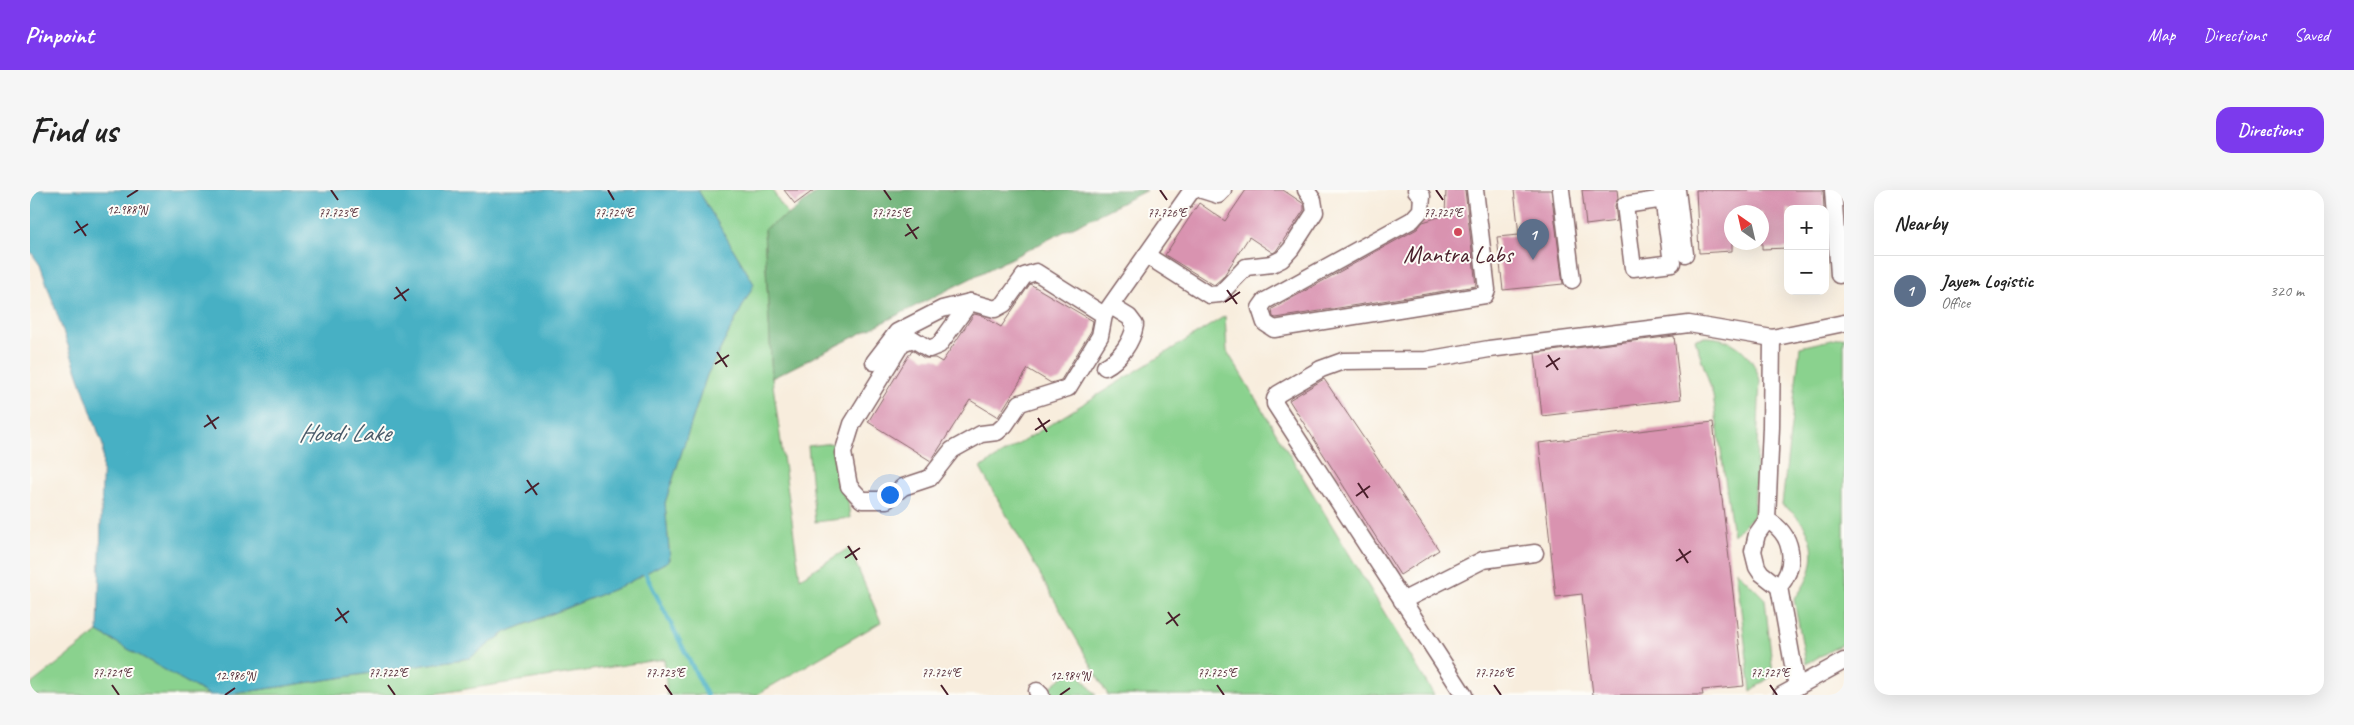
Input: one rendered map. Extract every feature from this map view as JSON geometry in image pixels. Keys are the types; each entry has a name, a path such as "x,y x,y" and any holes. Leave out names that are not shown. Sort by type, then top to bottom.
{"street":[{"path":"970,302 939,345 930,349 913,338 902,343 852,424 844,453 849,486 862,500 887,500 903,487 930,478 952,450 981,434 997,432 1020,403 1068,388 1100,336 1107,311 1192,190"},
{"path":"1202,190 1218,195 1223,190"},
{"path":"1146,255 1209,295 1220,294 1246,267 1272,264 1282,259 1291,249 1315,212 1313,200 1306,190"},
{"path":"1416,190 1422,196 1421,210 1412,220 1265,301 1260,308 1265,323 1274,329 1485,295 1475,190"},
{"path":"1561,190 1572,280"},
{"path":"1677,190 1684,254"},
{"path":"1833,190 1840,247 1839,275"},
{"path":"1663,195 1672,263 1634,268 1625,205 1663,195"},
{"path":"874,362 897,332 942,309 970,302 995,310 1004,304 1024,276 1036,272 1107,311 1128,317 1135,325 1133,336 1116,362 1105,367"},
{"path":"1464,695 1275,404 1278,394 1321,369 1343,361 1426,360 1489,349 1689,324 1772,338 1844,324"},
{"path":"1772,338 1767,520 1757,534 1753,551 1755,560 1766,579 1779,587"},
{"path":"1767,520 1785,535 1791,549 1788,573 1779,587 1797,687"},
{"path":"1402,601 1483,560 1535,553"},
{"path":"1782,695 1844,661"}],"green space":[{"path":"698,190 772,190 788,215 764,230 772,378 800,578 849,548 881,622 756,695 667,695 664,659 427,695 226,695 470,658 506,632 622,586 670,560 665,503 707,375 754,284"},
{"path":"820,190 1147,190 772,378 764,229 788,215"},
{"path":"1225,316 1227,351 1434,695 1108,695 980,468"},
{"path":"1705,337 1724,340 1740,348 1752,362 1760,380 1754,516 1733,535 1713,395 1695,339"},
{"path":"1844,337 1844,643 1806,664 1794,599 1803,587 1809,574 1812,549 1809,536 1803,525 1794,514 1782,505 1800,347"},
{"path":"842,442 850,518 815,522 808,446"},
{"path":"1736,570 1765,599 1773,675 1751,691"},
{"path":"98,632 209,695 30,695 30,685"},
{"path":"1074,668 1096,695 1055,695 1049,688"}],"water":[{"name":"Hoodi Lake","path":"30,190 698,190 754,284 707,375 665,503 670,560 622,586 506,632 470,658 226,695 209,695 98,632 103,446 40,265 30,251"}],"building":[{"path":"784,190 814,190 795,204"},
{"path":"1246,190 1283,190 1304,204 1304,210 1276,251 1273,253 1249,237 1223,277 1214,285 1165,255 1199,203 1225,221"},
{"path":"1446,190 1465,190 1476,286 1273,317 1272,309 1417,229 1423,222 1445,215"},
{"path":"1514,190 1551,190 1563,284 1503,290 1497,237 1519,235"},
{"path":"1582,190 1617,190 1618,198 1615,206 1617,221 1586,225"},
{"path":"1696,190 1823,190 1824,205 1784,205 1784,248 1769,249 1769,205 1724,205 1724,250 1732,251 1699,253"},
{"path":"1030,284 1093,321 1091,331 1061,380 1051,383 1028,369 998,417 970,400 931,461 868,422 912,350 924,358 935,358 942,362 974,314 983,316 1001,327"},
{"path":"1674,336 1681,399 1542,416 1535,353"},
{"path":"1324,379 1439,550 1400,575 1289,400"},
{"path":"1713,422 1744,686 1702,690 1703,695 1593,695 1582,594 1556,597 1539,443"}],"waterway":[{"path":"643,569 707,695"}],"place":[{"name":"Mantra Labs","path":"1458,232"},
{"name":"Jayem Logistic","path":"1533,260"}]}
